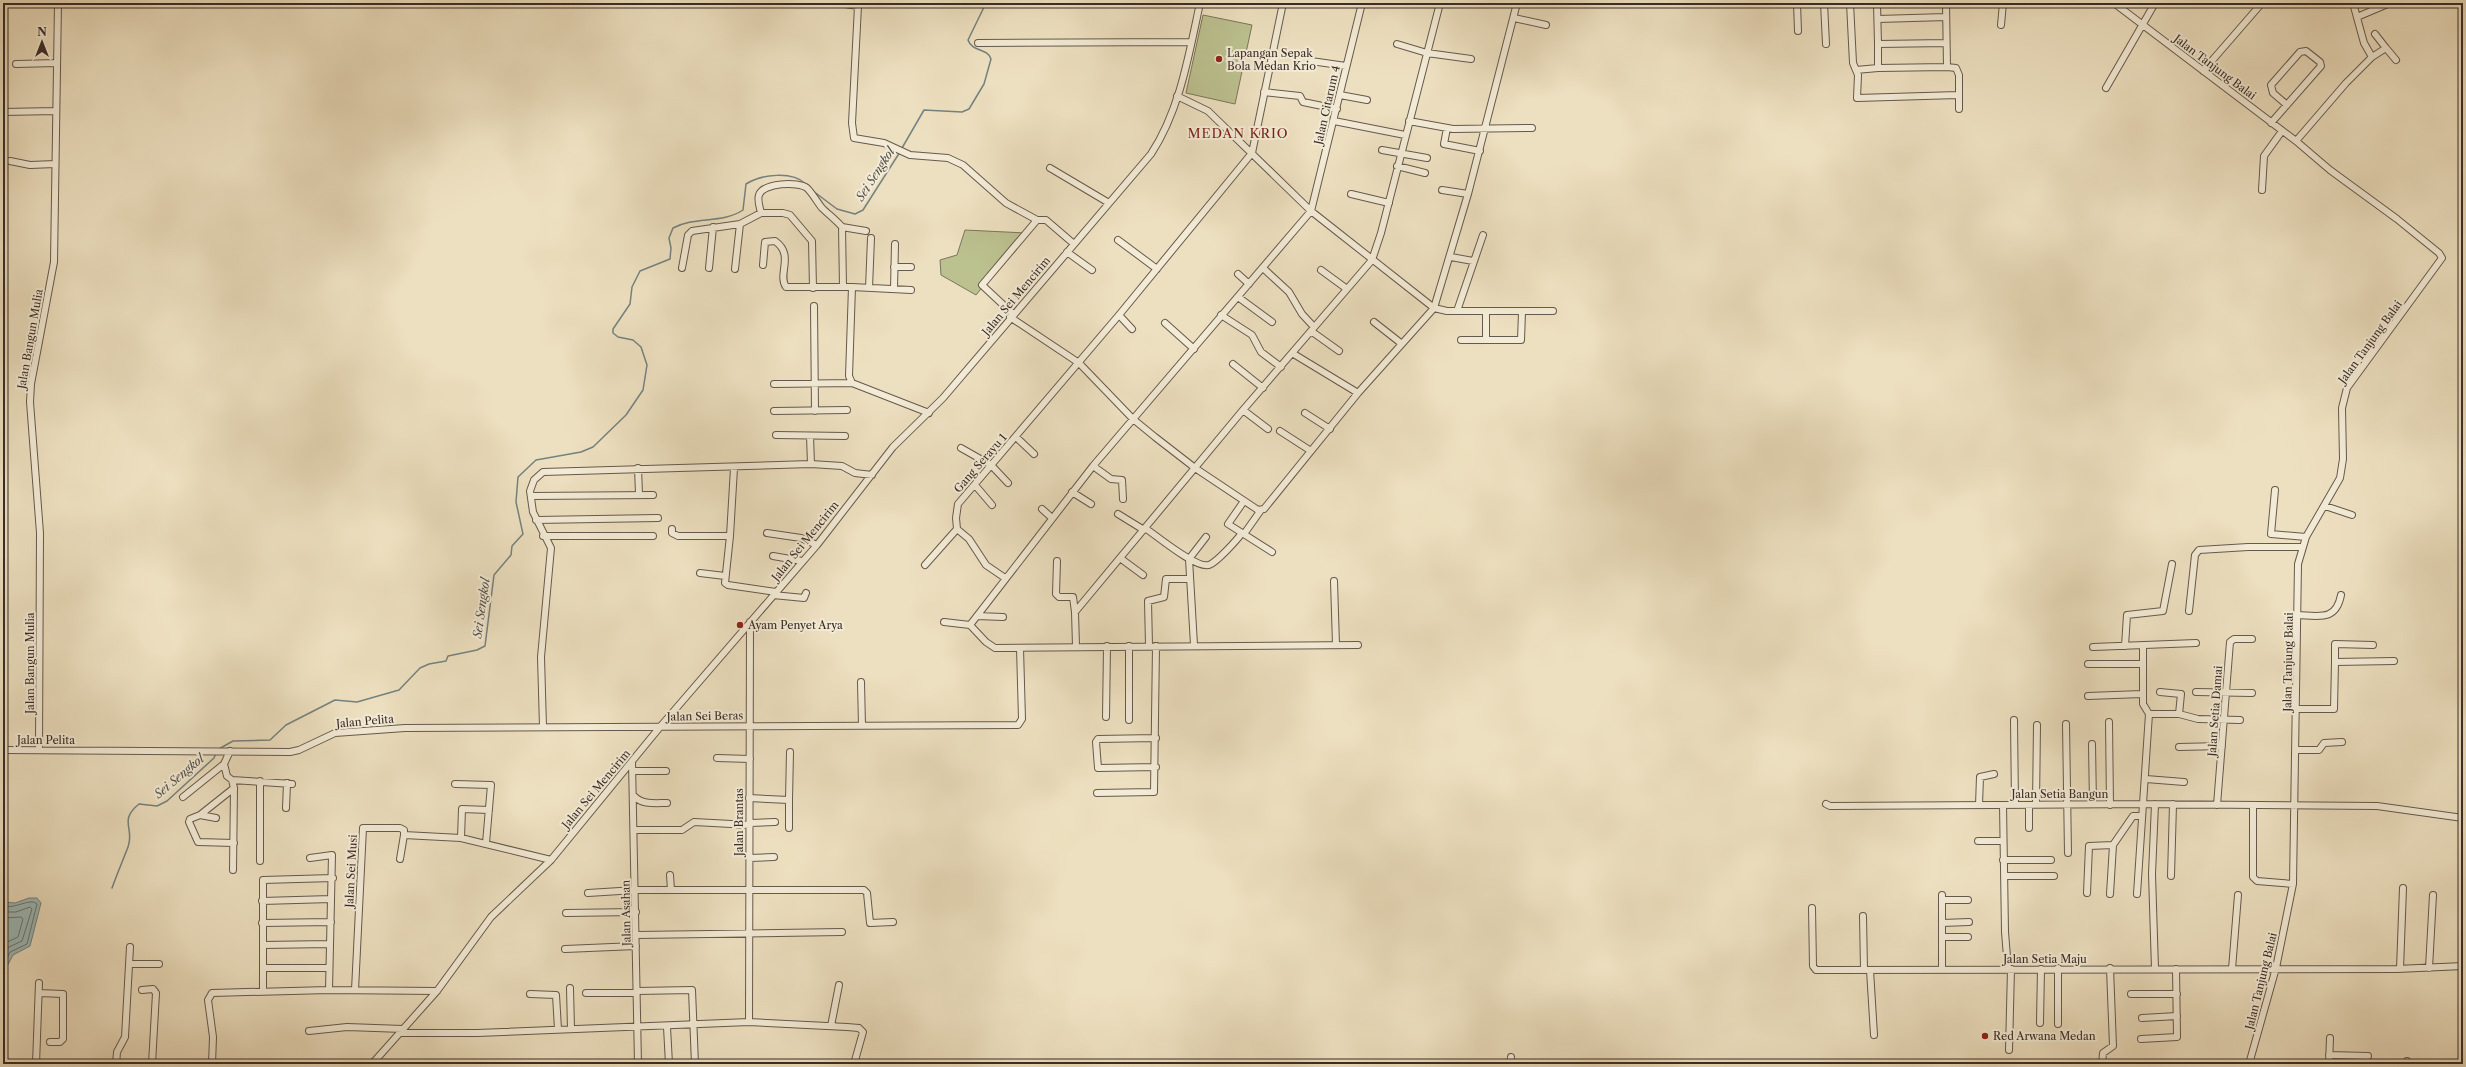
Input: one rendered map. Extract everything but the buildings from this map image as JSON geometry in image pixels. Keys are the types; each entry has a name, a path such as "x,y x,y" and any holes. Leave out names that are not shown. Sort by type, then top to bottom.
{"street":[{"name":"Jalan Bangun Mulia","path":"39,750 40,533 30,402 31,384 54,262 58,3"},
{"path":"838,3 858,6 853,136 857,139 892,147 902,152 948,158 963,165 1006,203 1037,220 1046,220 1074,244"},
{"name":"Jalan Sei Mencirim","path":"372,1064 437,991 491,918 551,860 660,727 817,545 893,447 936,406 1011,316 1152,154 1160,141 1177,96 1200,3"},
{"path":"1252,153 1283,3"},
{"name":"Jalan Citarum 4","path":"1310,212 1337,109 1362,3"},
{"path":"1075,612 1243,410 1372,260 1389,203 1397,166 1428,54 1440,3"},
{"path":"1118,514 1145,529 1189,559 1208,565 1228,550 1243,534 1261,510 1358,394 1434,308 1451,257 1480,151 1484,129 1517,3"},
{"path":"1797,3 1798,31"},
{"path":"1824,3 1826,44"},
{"path":"1850,3 1853,63 1858,74 1857,106"},
{"path":"1877,3 1878,68"},
{"path":"1946,3 1947,67"},
{"path":"2001,25 2003,3"},
{"name":"Jalan Tanjung Balai","path":"2114,3 2296,141 2330,170 2397,218 2440,253 2442,258 2348,388 2342,408 2342,468 2340,478 2301,547 2298,564 2297,750 2293,884 2276,968 2249,1064"},
{"path":"2106,88 2144,25 2155,3"},
{"path":"2203,70 2262,3"},
{"path":"2353,3 2364,43 2372,57"},
{"path":"2357,17 2388,4"},
{"path":"1878,19 1946,17"},
{"path":"1514,18 1546,25"},
{"path":"2375,34 2396,60"},
{"path":"978,42 1191,42"},
{"path":"1878,44 1946,43"},
{"path":"1397,44 1428,54 1471,59"},
{"path":"2296,141 2346,83 2372,57 2386,48"},
{"path":"2271,123 2287,105 2321,66 2320,62 2306,51 2300,52 2271,85 2273,92 2287,105"},
{"path":"1311,61 1346,66"},
{"path":"16,64 57,63"},
{"path":"1856,70 1878,68 1947,67 1958,71 1959,109"},
{"path":"1264,92 1300,96 1303,102 1337,109"},
{"path":"1340,95 1367,100"},
{"path":"1857,98 1958,95"},
{"path":"1177,96 1208,111 1310,212 1434,308 1443,311 1553,311"},
{"path":"3,112 56,111"},
{"path":"1334,121 1405,135"},
{"path":"1409,121 1447,128 1532,128"},
{"path":"1447,128 1444,144 1480,151"},
{"path":"2262,190 2264,156 2282,131"},
{"path":"1382,150 1426,158"},
{"name":"Gang Serayu 1","path":"957,529 956,518 958,504 1079,363 1252,153"},
{"path":"10,161 30,165 55,164"},
{"path":"1397,166 1425,173"},
{"path":"1050,168 1109,203"},
{"path":"761,213 758,198 761,191 769,186 781,184 801,185 806,188 823,209 842,227 866,231"},
{"path":"1442,190 1468,194"},
{"path":"1351,194 1389,203"},
{"path":"970,625 1093,466 1310,212"},
{"path":"682,268 689,232 713,227 740,224 761,213 783,213 790,215 810,237 813,288"},
{"path":"1037,220 982,285 1011,316 1079,363 1133,419 1195,468 1244,501 1261,510"},
{"path":"735,269 740,224"},
{"path":"709,268 713,227"},
{"path":"842,227 843,287"},
{"path":"1457,311 1482,235"},
{"path":"869,288 872,238"},
{"path":"1118,240 1157,269"},
{"path":"763,265 765,242 775,242 785,254 784,282 786,287 852,287 911,290"},
{"path":"894,289 895,244"},
{"path":"1067,252 1092,270"},
{"path":"1451,257 1473,261"},
{"path":"894,267 911,267"},
{"path":"1263,268 1289,292 1313,329 1339,351"},
{"path":"1321,270 1347,289"},
{"path":"1238,274 1249,284"},
{"path":"852,287 850,376 852,384"},
{"path":"1238,296 1272,322"},
{"path":"814,306 815,411"},
{"path":"1486,312 1486,340"},
{"path":"1461,340 1522,340 1522,312"},
{"path":"1119,315 1132,329"},
{"path":"1222,316 1252,335 1261,352 1281,367"},
{"path":"1165,322 1194,349"},
{"path":"1374,322 1402,344"},
{"path":"1292,353 1358,394"},
{"path":"1233,364 1263,388"},
{"path":"774,384 852,384 929,413"},
{"path":"774,411 847,410"},
{"path":"1243,410 1268,428"},
{"path":"1305,414 1330,429"},
{"path":"1280,431 1311,451"},
{"path":"776,435 845,436"},
{"path":"810,436 811,464"},
{"path":"1016,436 1034,454"},
{"path":"961,448 991,465 1008,484"},
{"path":"543,727 541,657 551,548 536,520 530,496 534,480 543,472 638,468 734,468 811,464 842,466 855,472 872,475"},
{"path":"1093,466 1112,480 1122,480 1123,499"},
{"path":"638,468 639,494"},
{"path":"734,468 730,536 725,576 726,585 804,598 806,593"},
{"path":"975,484 992,506"},
{"path":"2275,490 2271,534 2306,537"},
{"path":"1072,492 1091,504"},
{"path":"530,496 653,494"},
{"path":"1244,501 1228,524 1272,552"},
{"path":"2325,506 2352,515"},
{"path":"1042,509 1052,518"},
{"path":"536,520 658,518"},
{"path":"672,529 672,533 678,536 730,536"},
{"path":"924,565 957,529 969,540 986,566 1005,578"},
{"path":"767,533 802,538 817,545"},
{"path":"544,536 653,536"},
{"path":"1194,645 1189,559 1206,537"},
{"path":"2189,611 2195,555 2199,550 2248,547 2301,547"},
{"path":"773,556 802,561"},
{"path":"1120,558 1143,575"},
{"path":"1057,561 1056,594 1073,597 1076,646"},
{"path":"2125,646 2127,615 2163,611 2172,564"},
{"path":"700,573 725,576"},
{"path":"1097,793 1153,793 1155,790 1156,738 1154,720 1152,646 1148,601 1164,597 1166,579 1189,579"},
{"path":"1334,581 1336,644"},
{"path":"2298,615 2321,616 2330,614 2338,607 2341,595"},
{"path":"977,616 1003,617"},
{"name":"Jalan Brantas","path":"749,1022 750,622"},
{"path":"944,622 970,625 990,646 1020,648 1076,646 1358,644"},
{"name":"Jalan Setia Damai","path":"2217,805 2230,642 2234,639 2252,639"},
{"path":"2093,647 2196,643"},
{"path":"2297,709 2329,711 2334,709 2335,644 2373,645"},
{"path":"1106,717 1107,646"},
{"path":"1129,720 1130,646"},
{"path":"2137,894 2146,778 2149,714 2143,704 2142,694 2143,646"},
{"name":"Jalan Sei Beras","path":"660,727 1019,724 1022,719 1020,648"},
{"path":"2335,662 2394,661"},
{"path":"2088,664 2143,664"},
{"path":"861,682 862,726"},
{"path":"2160,692 2184,694 2179,714"},
{"path":"2196,692 2252,693"},
{"path":"2088,696 2142,694"},
{"path":"2149,714 2179,714 2198,719 2240,720"},
{"path":"2014,720 2015,804"},
{"path":"2109,722 2110,804"},
{"path":"2066,724 2068,853"},
{"path":"2036,804 2037,725"},
{"name":"Jalan Pelita","path":"3,750 295,752 324,736 353,731 405,728 660,727"},
{"path":"1156,738 1098,739 1096,742 1098,768 1156,767"},
{"path":"2297,750 2319,750 2324,743 2342,742"},
{"path":"2092,744 2093,804"},
{"path":"2179,747 2222,746"},
{"path":"183,797 224,764 230,751"},
{"path":"789,828 790,752"},
{"path":"717,758 750,759"},
{"name":"Jalan Asahan","path":"632,762 636,890 638,1064"},
{"path":"224,764 227,776 232,780 290,784 286,808"},
{"path":"633,772 666,771"},
{"path":"1979,805 1980,777 1994,774"},
{"path":"2146,778 2184,782"},
{"path":"232,780 234,788 233,870"},
{"path":"260,781 260,861"},
{"path":"455,784 491,785 486,843"},
{"path":"234,788 189,822 198,842 234,843"},
{"path":"634,796 645,802 667,803"},
{"path":"749,798 789,800"},
{"name":"Jalan Setia Bangun","path":"1826,804 1830,806 2253,804 2377,806 2463,818"},
{"path":"2029,804 2029,828"},
{"path":"2155,804 2152,874 2155,970"},
{"path":"2171,876 2173,804"},
{"path":"2253,804 2253,877 2257,881 2293,884"},
{"path":"2003,805 2003,860 2009,969 2009,1050"},
{"path":"461,838 462,809 489,810"},
{"path":"200,815 216,818"},
{"path":"2110,894 2113,845 2133,816 2142,816"},
{"path":"634,830 682,830 694,822 750,824 775,822"},
{"name":"Jalan Sei Musi","path":"355,990 362,831 367,827 400,828 404,830 404,835 431,834 461,838 551,860"},
{"path":"400,859 404,835"},
{"path":"1978,841 2003,841"},
{"path":"2088,893 2089,846 2113,845"},
{"path":"310,858 332,855 333,878 331,899 329,990"},
{"path":"749,858 774,857"},
{"path":"2003,860 2051,860"},
{"path":"670,876 671,890"},
{"path":"2004,876 2054,876"},
{"path":"263,991 262,882 265,879 333,878"},
{"path":"2400,969 2403,888"},
{"path":"588,893 636,890 864,890 867,893 870,923 893,922"},
{"path":"2232,969 2238,895"},
{"path":"2429,968 2433,895"},
{"path":"1942,970 1942,897 1968,900"},
{"path":"262,901 331,899"},
{"name":"Jalan Setia Maju","path":"1812,908 1814,968 1823,970 2058,968 2155,970 2276,968 2400,969 2463,966"},
{"path":"566,914 636,912"},
{"path":"1863,916 1874,1035"},
{"path":"262,923 331,922"},
{"path":"1942,923 1969,922"},
{"path":"636,935 842,932"},
{"path":"1942,937 1968,937"},
{"path":"263,945 330,944"},
{"path":"565,949 636,946"},
{"path":"116,1064 117,1052 125,1037 130,947"},
{"path":"130,964 159,964"},
{"path":"263,968 329,968"},
{"path":"2058,968 2058,1024"},
{"path":"2102,1064 2103,1052 2113,1046 2110,968"},
{"path":"2040,1022 2042,969"},
{"path":"2141,1039 2176,1039 2176,969"},
{"path":"36,1064 39,983"},
{"path":"831,1026 839,985"},
{"path":"570,988 571,1029"},
{"path":"142,990 153,989 156,993 152,1064"},
{"path":"586,992 692,990 695,1064"},
{"path":"212,1064 213,1037 208,1000 210,995 263,991 437,991"},
{"path":"39,993 63,994 63,1040 60,1042 50,1042"},
{"path":"530,994 556,995 558,1029"},
{"path":"2131,994 2177,994"},
{"path":"2142,1018 2177,1016"},
{"path":"309,1031 347,1027 402,1031 470,1033 558,1029 694,1026 749,1022 831,1026 861,1030 862,1036 855,1055 854,1064"},
{"path":"667,1027 669,1064"},
{"path":"2329,1064 2330,1038"},
{"path":"2329,1055 2368,1056"},
{"path":"1510,1064 1511,1057"},
{"path":"372,1064 399,1064"}],"green space":[{"name":"Lapangan Sepak Bola Medan Krio","path":"1203,15 1252,25 1235,104 1186,93"},
{"path":"965,230 1026,233 976,295 941,275 940,260 957,255"}],"water":[{"path":"29,898 37,898 41,903 30,946 13,955 3,974 3,902 15,903"}],"waterway":[{"name":"Sei Sengkol","path":"902,148 924,110 962,112 969,109 984,84 991,59 987,53 970,44 968,40 986,3"},
{"name":"Sei Sengkol","path":"813,191 837,209 855,214 863,210 900,152"},
{"name":"Sei Sengkol","path":"217,750 233,741 270,740 286,725 335,700 357,702 399,690 420,668 429,664 446,661 448,656 477,650 485,646 494,575 511,555 512,546 523,534 516,502 518,477 536,460 581,452 593,447 626,415 643,390 647,365 641,347 633,340 618,337 613,333 613,329 630,304 632,287 640,271 670,259 671,248 669,238 673,228 690,222 726,217 743,210 746,184 760,178 777,175 793,177 806,184"},
{"name":"Sei Sengkol","path":"112,888 130,840 128,825 129,815 139,804 157,806 167,801 214,758 216,753"}],"place":[{"name":"Lapangan Sepak Bola Medan Krio","path":"1219,59"},
{"name":"Ayam Penyet Arya","path":"740,625"},
{"name":"Red Arwana Medan","path":"1985,1036"}],"district":[{"name":"MEDAN KRIO","path":"1238,133"}]}
